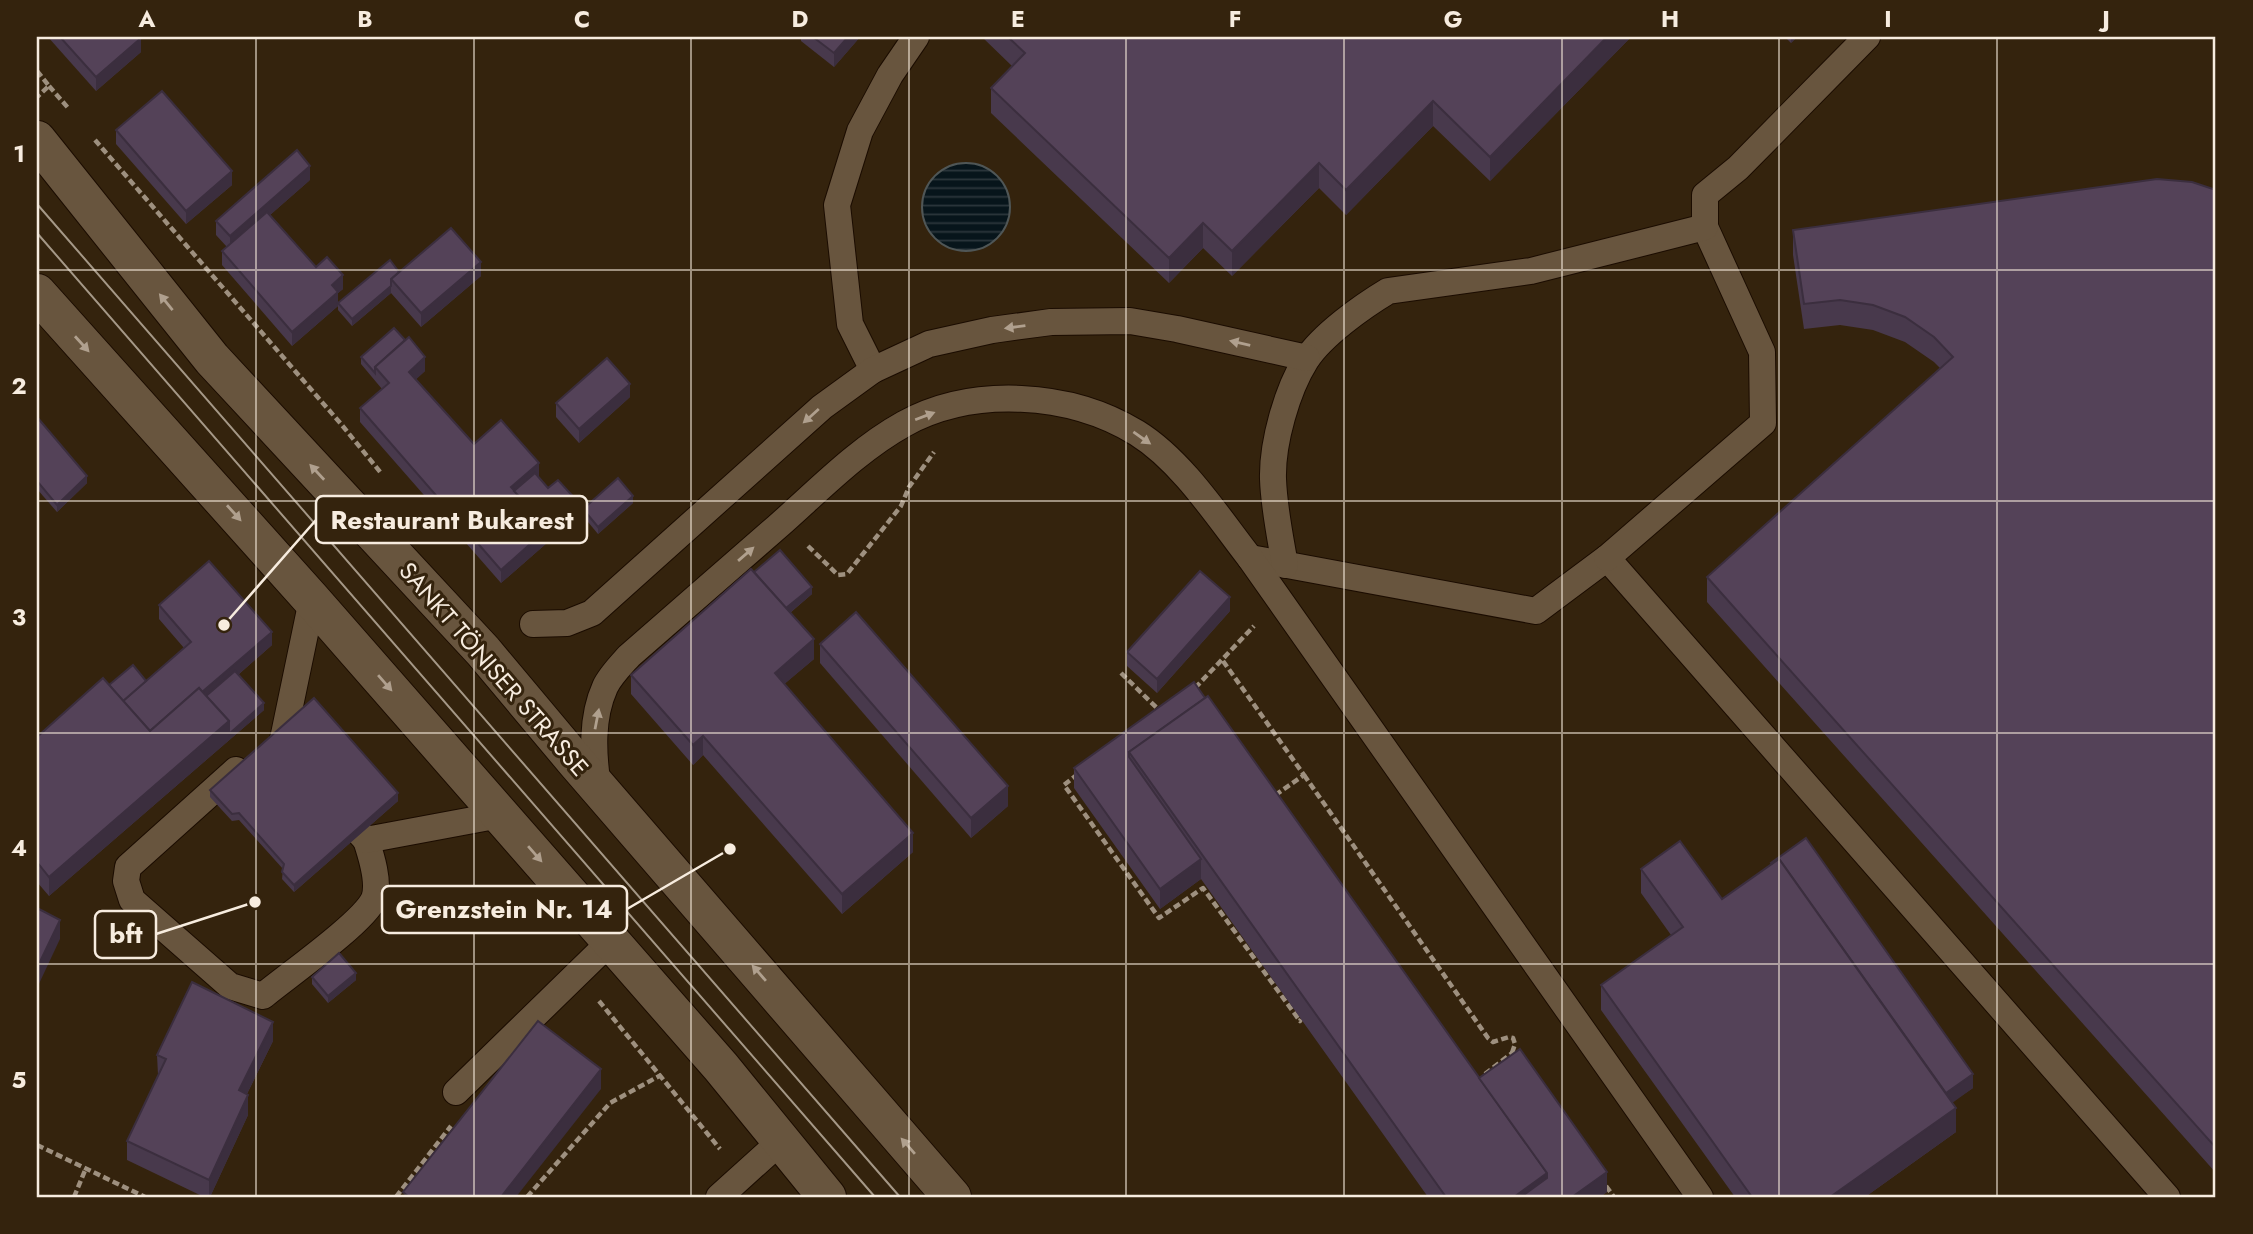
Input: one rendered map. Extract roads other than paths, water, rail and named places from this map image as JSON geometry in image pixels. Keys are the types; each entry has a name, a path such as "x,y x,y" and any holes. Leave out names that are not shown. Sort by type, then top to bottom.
{"main road":[{"name":"SANKT TÖNISER STRASSE","path":"37,140 212,359 483,651 952,1197"},
{"path":"37,293 312,600 722,1067 827,1197"}],"lane":[{"path":"873,370 850,324 837,205 860,131 890,75 916,37"},
{"path":"1250,558 1536,611 1607,558 1763,424 1762,352 1705,227 1705,195 1738,168 1867,37"},
{"path":"1286,565 1276,509 1273,476 1275,445 1293,385 1307,358 1337,327 1370,301 1388,291 1531,271 1705,227"},
{"path":"533,624 567,623 592,613 822,407 873,370 929,344 992,330 1051,322 1130,321 1177,328 1307,358"},
{"path":"598,787 594,732 605,685 629,656 861,454 904,424 946,408 999,398 1044,400 1091,412 1137,433 1167,458 1209,505 1250,558 1700,1197"},
{"path":"1607,558 2167,1197"},
{"path":"282,744 312,600"},
{"path":"282,744 307,773"},
{"path":"282,744 256,752 128,867 127,881 132,900 230,986 263,996 356,921 374,898 374,863 366,840 341,811"},
{"path":"366,840 500,815"},
{"path":"456,1092 611,941"},
{"path":"719,1197 781,1141"}],"tram line":[{"path":"37,204 900,1197"},
{"path":"37,233 875,1197"}],"place":[{"name":"Restaurant Bukarest","path":"224,625"},
{"name":"Grenzstein Nr. 14","path":"730,849"},
{"name":"bft","path":"255,902"}]}
